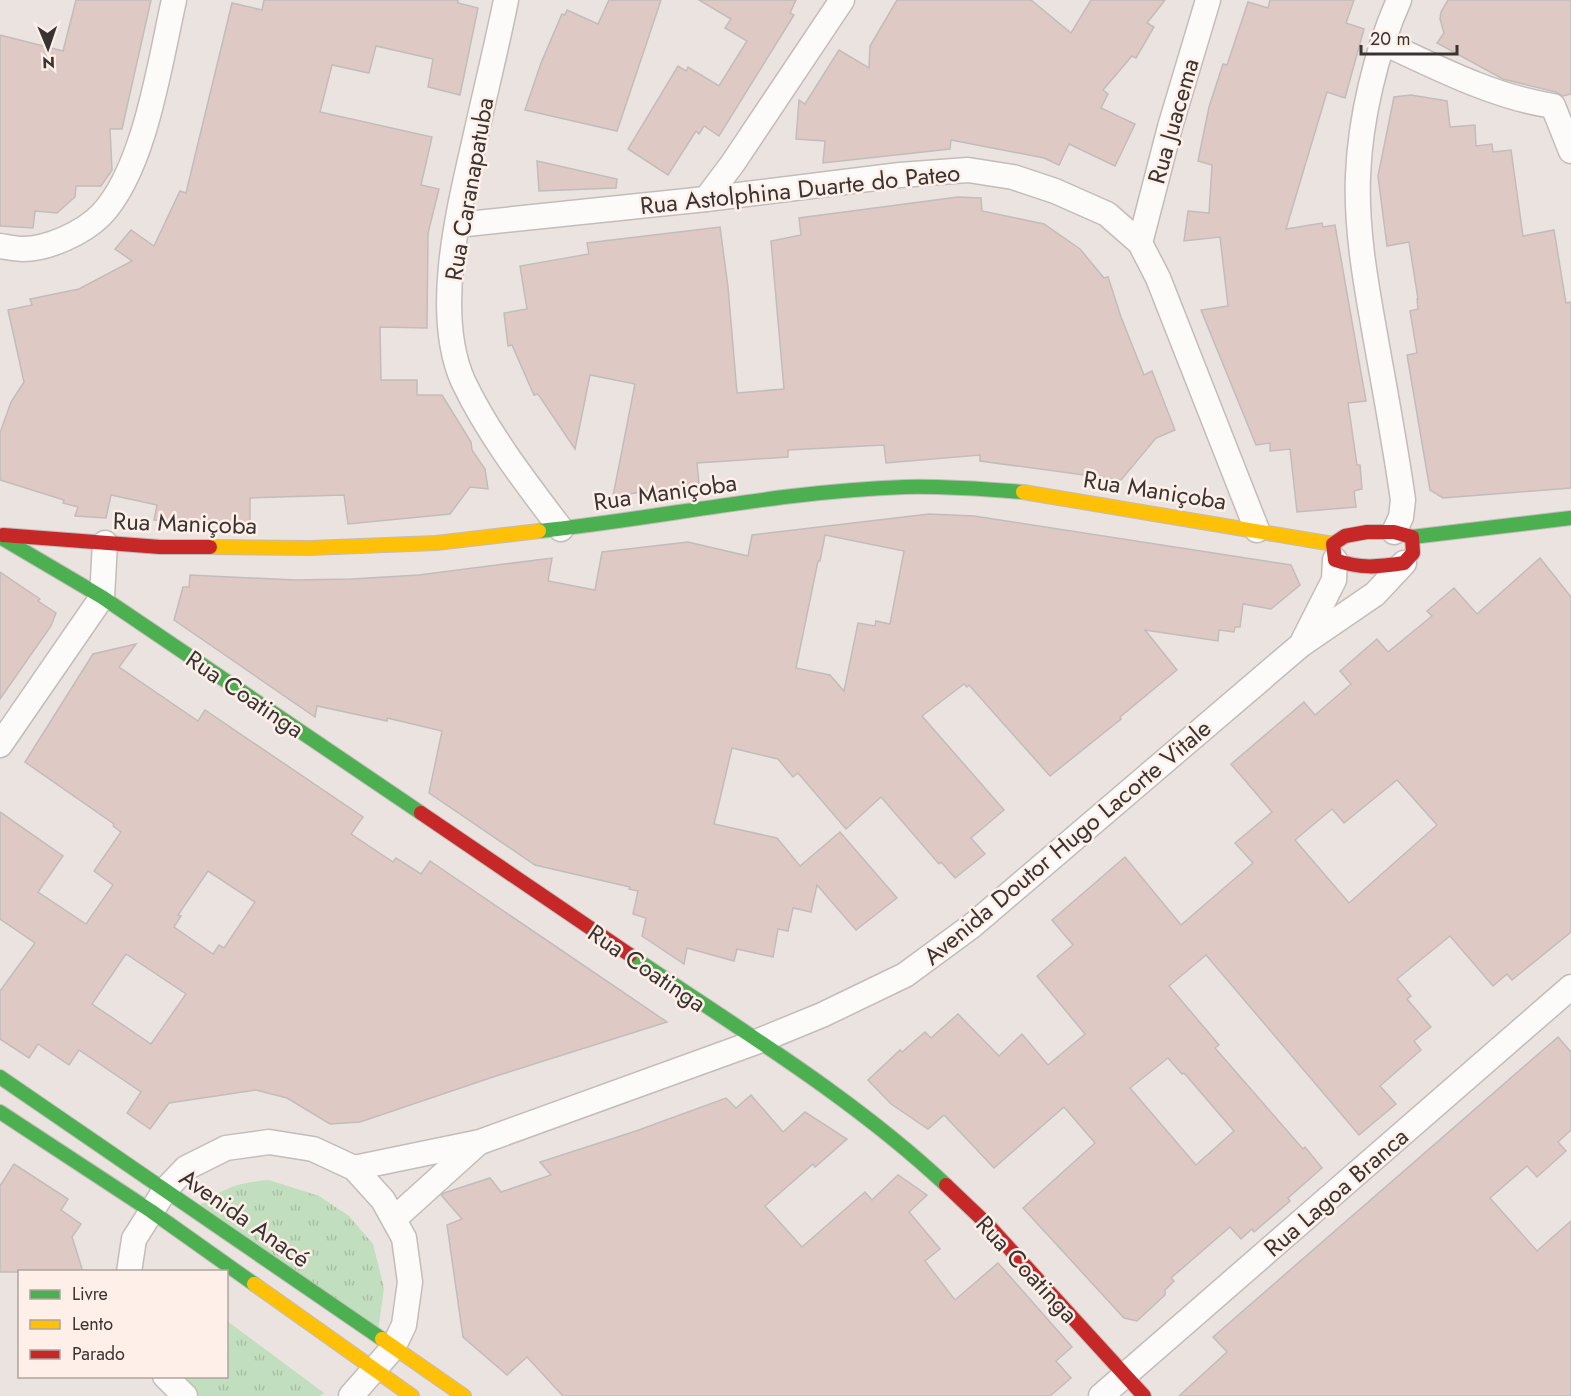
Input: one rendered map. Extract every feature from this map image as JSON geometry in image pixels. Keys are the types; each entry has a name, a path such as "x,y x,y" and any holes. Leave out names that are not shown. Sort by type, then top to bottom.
{"street":[{"path":"0,246 24,249 66,240 100,215 122,186 143,134 174,0"},
{"name":"Rua Caranapatuba","path":"506,0 457,225 450,276 450,334 463,379 492,432 561,529"},
{"path":"706,199 733,163 842,0"},
{"name":"Rua Juacema","path":"1140,243 1170,127 1208,0"},
{"path":"1400,0 1370,90 1358,176 1359,223 1366,287 1403,500 1401,517 1403,535 1413,553 1404,562"},
{"path":"1384,43 1492,90 1528,102 1562,104 1571,151"},
{"name":"Rua Astolphina Duarte do Pateo","path":"457,225 706,199 900,175 968,170 1012,177 1055,191 1107,214 1140,243 1158,278 1257,530"},
{"name":"Rua Maniçoba","path":"0,536 160,547 310,548 436,543 561,529 812,494 905,487 974,488 1026,492 1257,530 1334,552 1353,566 1375,567 1404,562"},
{"path":"1334,552 1344,536 1367,532 1403,535 1571,518"},
{"name":"Rua Coatinga","path":"0,536 102,597 835,1094 925,1166 988,1226 1144,1396"},
{"path":"0,745 102,597 105,543"},
{"name":"Avenida Doutor Hugo Lacorte Vitale","path":"1302,644 1334,580 1334,552"},
{"name":"Avenida Doutor Hugo Lacorte Vitale","path":"354,1168 480,1142 756,1042 822,1015 905,975 972,925 1302,644 1375,594 1404,562"},
{"name":"Rua Lagoa Branca","path":"1101,1396 1571,987"},
{"name":"Avenida Anacé","path":"0,1077 464,1396"},
{"name":"Avenida Anacé","path":"0,1112 151,1211 412,1396"},
{"path":"129,1270 134,1239 165,1190 186,1168 226,1149 269,1142 313,1149 354,1168 383,1200 404,1238 410,1282 404,1325 393,1348 351,1396"},
{"name":"Avenida Doutor Hugo Lacorte Vitale","path":"394,1219 480,1142"},
{"path":"166,1378 185,1396"}],"green space":[{"path":"269,1180 319,1196 349,1216 373,1244 384,1288 378,1331 199,1206 216,1194 232,1187"},
{"path":"228,1322 324,1393 320,1396 198,1396 178,1378 228,1378"}],"building":[{"path":"76,0 151,0 122,129 110,129 112,170 101,186 76,186 75,197 57,213 35,211 33,228 0,226 0,35 63,51"},
{"path":"264,0 458,0 458,3 478,8 460,95 428,87 433,59 376,46 369,73 332,65 320,112 432,137 421,185 439,189 428,233 427,328 380,327 381,380 417,380 417,395 442,395 485,469 488,489 470,487 450,514 348,524 344,495 250,498 250,525 154,520 157,505 111,495 106,518 75,516 78,507 63,503 64,500 0,480 0,433 11,402 24,382 8,310 32,305 30,299 79,289 132,261 115,249 131,230 154,246 180,191 186,193 232,3 262,10"},
{"path":"609,0 661,0 617,131 525,110 541,63 562,14 565,15 567,10 598,24"},
{"path":"699,0 796,0 790,13 794,15 719,136 704,126 699,134 696,131 668,175 628,149 678,66 686,71 688,67 719,86 747,41 725,28 731,19"},
{"path":"897,0 1031,0 1071,33 1091,0 1165,0 1147,23 1154,27 1136,58 1132,56 1103,90 1108,94 1101,108 1135,124 1115,166 1069,144 1059,165 1044,158 951,140 950,149 823,163 825,141 796,139 799,100 805,104 839,50 869,68 870,46"},
{"path":"1270,0 1354,0 1346,23 1364,29 1345,98 1327,92 1286,229 1322,223 1323,227 1335,225 1366,401 1348,403 1357,465 1360,465 1362,489 1354,491 1356,507 1297,512 1290,449 1270,451 1270,443 1256,445 1201,310 1228,306 1220,237 1184,241 1188,211 1209,213 1212,165 1198,161 1209,107 1223,64 1227,65 1248,2 1268,8"},
{"path":"1448,0 1571,0 1571,94 1563,96 1556,92 1503,79 1437,43 1444,33 1440,19"},
{"path":"1411,95 1447,101 1450,127 1475,125 1476,146 1492,144 1493,152 1511,150 1523,236 1554,230 1566,303 1571,302 1571,488 1443,498 1430,490 1407,355 1417,353 1410,311 1418,309 1409,242 1387,246 1378,176 1394,97"},
{"path":"537,161 617,179 616,188 539,191"},
{"path":"958,197 981,198 982,211 1044,224 1080,249 1104,278 1108,277 1144,375 1152,371 1175,430 1156,438 1121,480 980,461 980,455 886,463 884,445 788,450 788,457 697,463 699,484 613,496 635,384 590,375 575,449 538,394 534,395 512,345 508,346 504,313 527,309 520,266 589,254 587,243 720,227 728,287 737,393 784,389 771,241 801,235 799,218"},
{"path":"929,514 974,516 1291,565 1300,585 1271,609 1243,604 1240,627 1235,627 1234,632 1219,630 1218,641 1145,630 1177,670 1050,776 969,685 967,687 964,684 922,716 1004,810 971,838 985,854 955,878 941,862 939,864 881,797 846,829 798,773 793,777 778,759 732,748 714,824 777,838 800,866 840,832 897,898 856,930 817,885 811,912 793,908 788,931 778,929 773,957 737,949 734,961 687,948 684,964 642,936 646,918 633,914 638,891 629,889 630,887 535,865 429,793 442,731 387,718 387,721 317,706 315,717 174,620 183,587 189,587 190,575 295,580 351,579 419,575 552,558 548,581 595,590 602,552 688,542 748,556 752,535","holes":["825,535 904,551 890,624 876,621 875,626 858,623 844,691 830,675 796,668"]},
{"path":"1540,558 1571,597 1571,932 1512,980 1507,974 1493,986 1450,936 1397,979 1411,996 1407,999 1431,1027 1414,1041 1421,1050 1380,1086 1396,1104 1359,1135 1206,955 1169,986 1219,1045 1215,1048 1322,1168 1288,1198 1290,1201 1254,1232 1252,1229 1241,1239 1230,1227 1171,1278 1174,1281 1165,1290 1165,1295 1137,1321 1124,1318 1023,1208 1095,1143 1064,1107 994,1168 944,1115 928,1129 891,1104 868,1080 900,1050 902,1052 925,1032 931,1038 958,1014 999,1056 1022,1034 1048,1065 1085,1034 1037,976 1073,945 1052,920 1125,857 1181,925 1253,863 1235,843 1272,812 1231,764 1304,702 1315,715 1351,684 1340,671 1377,639 1388,652 1432,616 1427,611 1454,588 1477,614","holes":["1397,780 1437,825 1349,903 1295,840 1332,809 1344,823","1168,1058 1182,1074 1184,1073 1234,1131 1196,1165 1130,1088"]},
{"path":"0,572 40,599 38,601 56,613 51,626 0,699"},
{"path":"136,644 119,667 198,721 205,710 363,817 351,834 393,862 396,858 421,874 430,861 667,1022 360,1122 330,1124 287,1098 256,1090 169,1103 150,1129 127,1113 141,1092 79,1050 69,1065 38,1044 29,1058 0,1039 0,991 35,943 0,919 0,812 63,856 38,892 86,924 113,885 94,871 121,832 113,826 114,824 25,762 93,654","holes":["208,871 255,902 224,948 219,945 213,954 174,927 181,916 178,915","126,954 186,994 151,1044 92,1004"]},
{"path":"1558,1037 1571,1052 1571,1130 1558,1142 1566,1151 1537,1177 1527,1166 1490,1198 1537,1251 1571,1221 1571,1396 1179,1396 1227,1352 1213,1337"},
{"path":"751,1095 783,1132 805,1112 847,1139 815,1167 813,1164 765,1206 802,1247 865,1192 872,1200 898,1175 927,1195 909,1212 940,1249 925,1261 955,1300 998,1263 1072,1347 1056,1361 1071,1378 1050,1396 563,1396 527,1357 507,1375 463,1337 447,1225 462,1219 441,1195 490,1178 501,1192 551,1175 540,1162 636,1131 726,1098 736,1108"},
{"path":"14,1164 68,1199 61,1210 81,1224 72,1237 82,1270 0,1272 0,1186"}],"traffic: fast":[{"path":"539,531 767,499 859,490 934,487 1023,492"},
{"path":"1412,537 1571,518"},
{"path":"0,537 102,597 421,813"},
{"path":"630,955 832,1092 872,1122 946,1185"},
{"path":"0,1077 382,1339"},
{"path":"0,1112 151,1211 254,1284"}],"traffic: slow":[{"path":"1023,492 1333,544"},
{"path":"210,547 310,548 436,543 539,531"},
{"path":"254,1284 412,1396"},
{"path":"382,1339 464,1396"}],"traffic: jam":[{"path":"1367,532 1394,532 1412,537 1413,553 1404,563 1386,565 1361,566 1335,560 1333,544 1345,536 1367,532"},
{"path":"3,535 160,547 210,547"},
{"path":"421,813 630,955"},
{"path":"946,1185 988,1225 1144,1396"}]}
